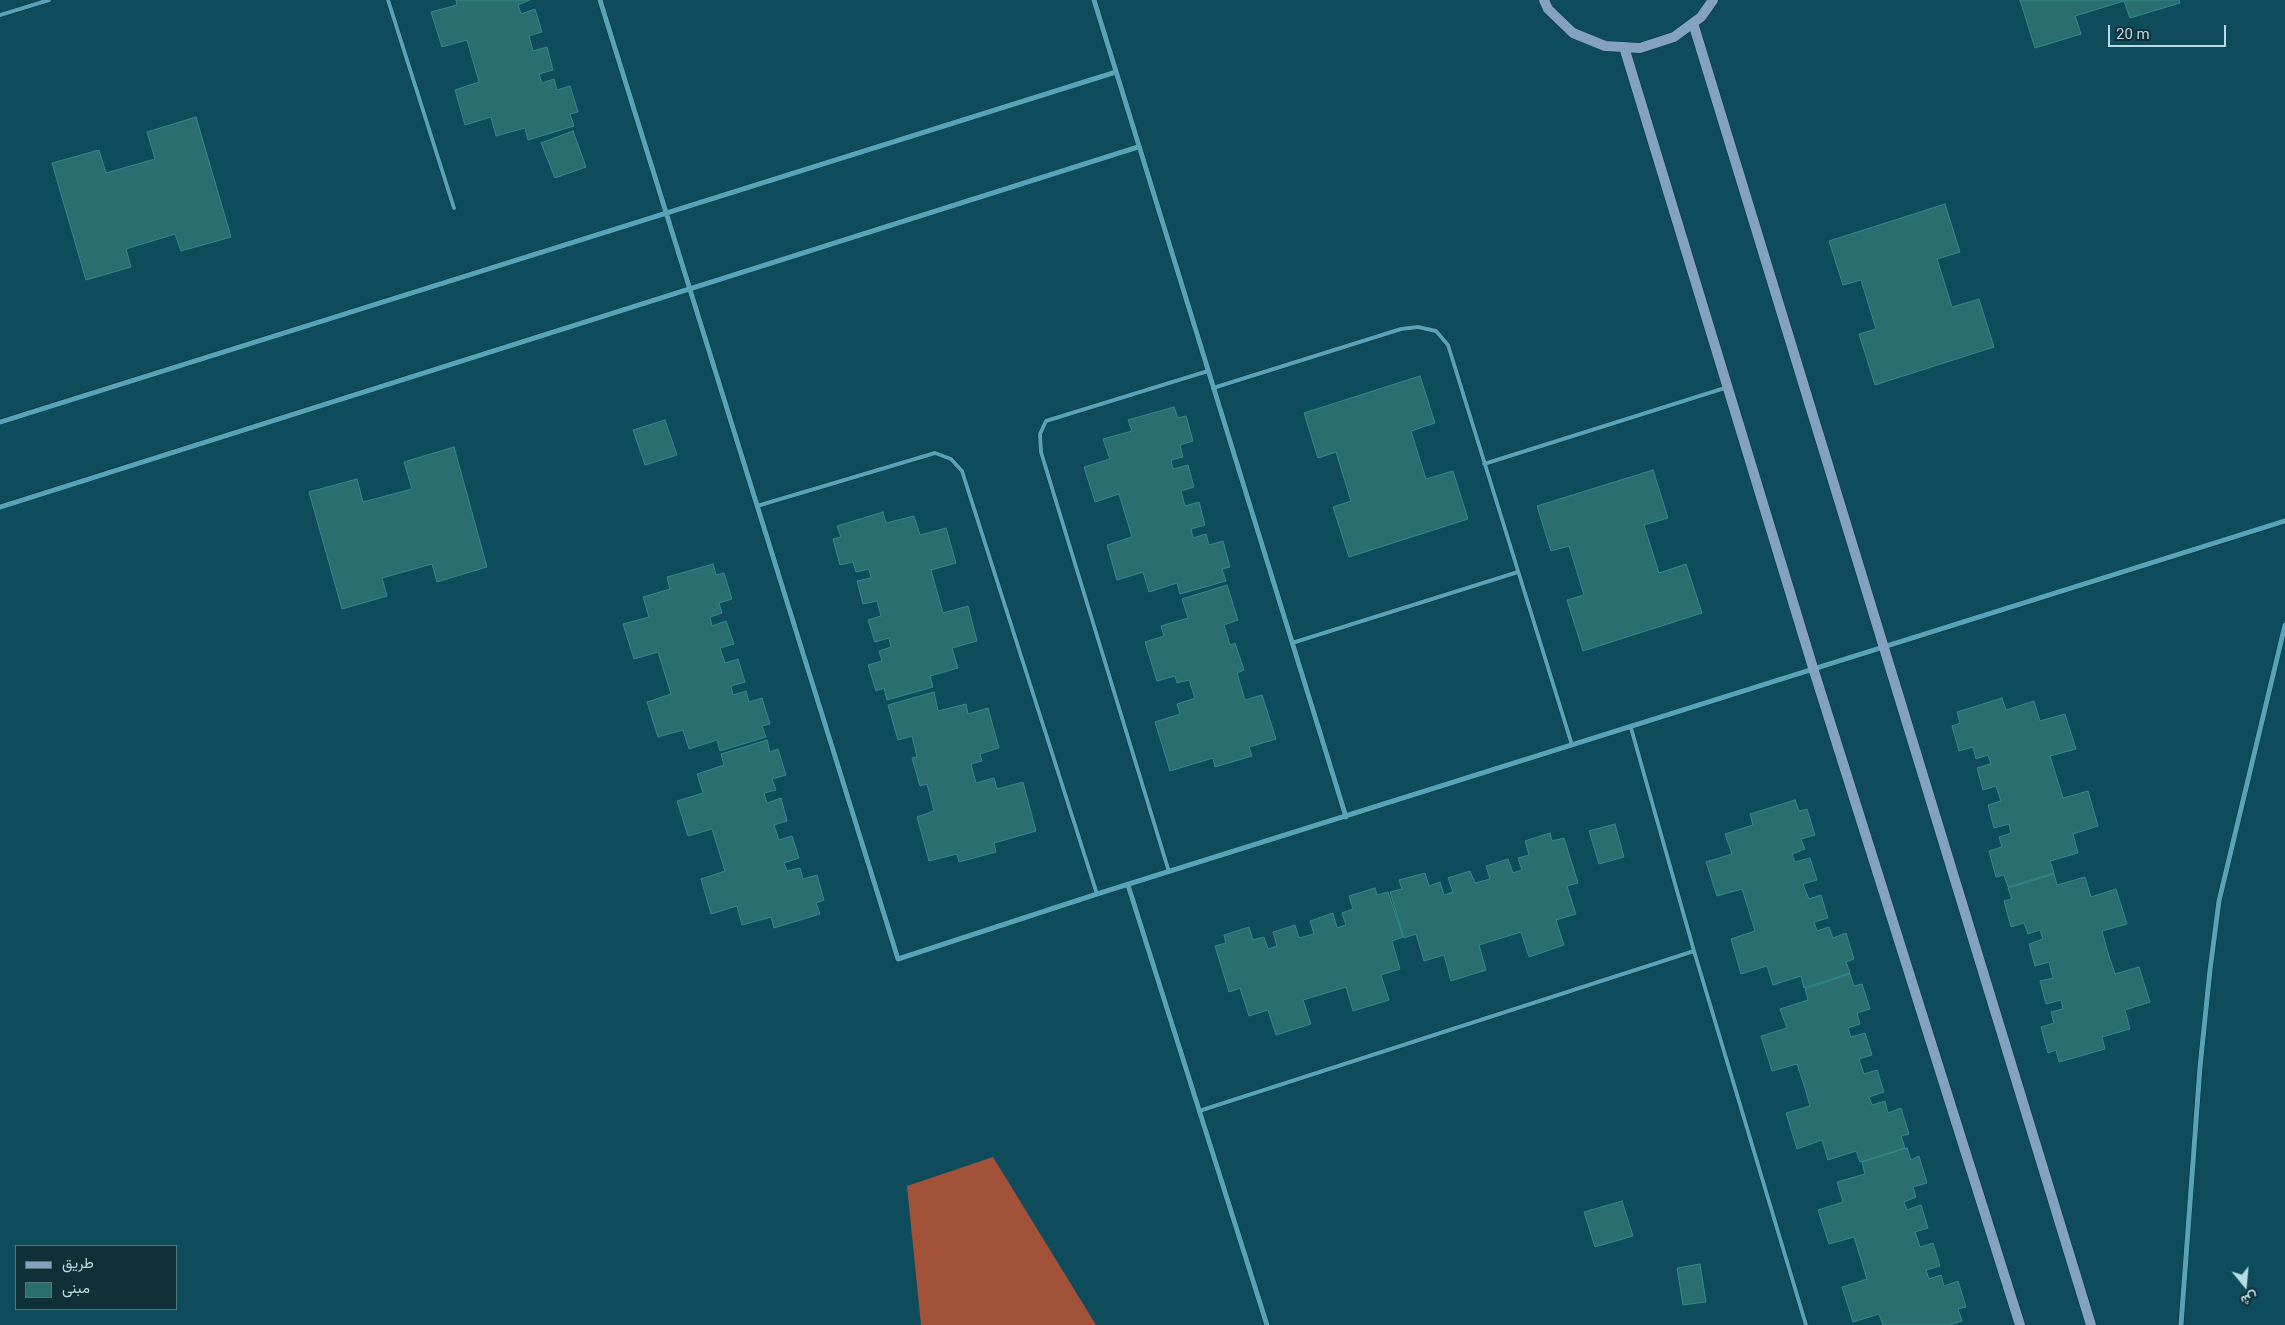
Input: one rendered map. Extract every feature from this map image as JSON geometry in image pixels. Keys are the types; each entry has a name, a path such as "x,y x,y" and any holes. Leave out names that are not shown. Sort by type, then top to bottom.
{"street":[{"path":"600,0 898,959 1097,894 1631,728 2285,521"},
{"path":"1094,0 1346,817"},
{"path":"1544,0 1548,9 1573,33 1605,46 1640,48 1674,38 1701,17 1713,0"},
{"path":"1693,23 2091,1325"},
{"path":"1624,47 1814,670 2020,1325"},
{"path":"0,422 1116,72"},
{"path":"0,508 1138,147"},
{"path":"2181,1325 2200,1067 2219,901 2285,625"},
{"path":"1128,885 1267,1325"}],"lane":[{"path":"0,15 49,0"},
{"path":"388,0 454,208"},
{"path":"1213,388 1402,329 1418,327 1436,331 1448,345 1572,746"},
{"path":"1170,872 1041,452 1040,434 1046,421 1208,371"},
{"path":"1484,464 1728,388"},
{"path":"756,506 935,453 951,459 962,471 1097,894"},
{"path":"1292,643 1518,572"},
{"path":"1631,728 1694,951 1806,1325"},
{"path":"1199,1110 1694,951"}],"shaded area":[{"path":"993,1157 1096,1325 921,1325 907,1186"}],"building":[{"path":"456,0 530,0 518,5 521,14 535,9 542,32 529,36 533,51 547,47 553,70 539,74 542,83 554,79 557,90 570,86 578,112 570,114 574,126 528,140 525,128 496,136 491,117 465,125 455,90 479,82 467,40 442,47 431,12 457,5"},
{"path":"2020,0 2179,0 2180,3 2130,18 2124,1 2075,16 2081,34 2035,48"},
{"path":"196,117 231,237 181,251 175,234 126,249 131,267 86,280 52,163 99,150 106,173 155,159 147,132"},
{"path":"573,131 586,167 555,178 541,143"},
{"path":"1945,204 1960,252 1937,259 1952,307 1979,299 1994,347 1875,385 1859,334 1876,329 1861,280 1843,285 1829,241"},
{"path":"1420,376 1435,423 1411,431 1426,479 1453,471 1468,519 1349,557 1333,507 1351,501 1336,452 1318,458 1304,413"},
{"path":"1174,407 1178,418 1186,416 1193,441 1180,445 1183,457 1171,460 1173,469 1188,465 1194,487 1181,491 1185,506 1199,502 1205,525 1191,529 1193,538 1206,534 1209,545 1223,541 1230,567 1222,569 1226,581 1180,594 1177,583 1149,592 1143,572 1117,580 1107,545 1132,537 1119,494 1095,502 1084,467 1110,459 1103,439 1132,431 1128,420"},
{"path":"665,420 677,455 645,465 633,430"},
{"path":"454,447 487,567 437,582 432,564 382,578 387,596 342,609 309,492 357,479 363,502 412,489 404,462"},
{"path":"1653,470 1668,518 1644,525 1659,573 1686,564 1702,613 1583,651 1567,600 1584,595 1569,546 1551,551 1537,506"},
{"path":"883,512 886,523 914,516 920,535 946,528 956,563 931,570 943,613 968,606 977,641 952,648 958,668 930,676 933,687 887,700 884,688 876,691 868,665 882,661 879,651 891,647 889,638 875,642 868,620 881,616 877,601 863,604 857,581 871,578 869,569 856,572 853,562 840,565 833,539 841,537 837,526"},
{"path":"713,564 716,575 724,573 732,599 719,603 722,613 710,617 712,626 726,621 734,644 720,648 725,663 738,659 745,682 731,686 733,695 746,691 749,702 762,698 770,724 762,726 766,737 720,751 717,740 689,749 683,730 658,737 647,702 671,694 658,652 634,659 623,624 649,617 643,597 670,589 667,577"},
{"path":"1227,585 1238,620 1224,625 1230,645 1235,643 1244,670 1237,673 1245,700 1262,695 1276,739 1249,747 1252,756 1215,767 1213,758 1170,771 1155,722 1180,714 1177,704 1195,698 1189,680 1177,683 1175,676 1157,681 1145,642 1164,636 1161,626 1188,618 1182,599"},
{"path":"934,692 938,711 966,704 968,714 988,708 999,748 980,754 982,761 971,764 976,783 994,778 997,789 1023,782 1036,831 994,843 996,852 959,862 957,854 929,861 917,817 934,811 927,784 920,786 912,758 917,757 912,736 898,740 888,705"},
{"path":"2002,698 2006,710 2034,701 2040,721 2065,714 2076,749 2050,756 2063,798 2088,791 2098,826 2073,834 2078,853 2050,861 2054,873 2008,887 2004,875 1996,877 1989,851 2002,847 1999,837 2011,833 2009,824 1994,828 1988,805 2001,801 1996,786 1983,790 1977,768 1991,764 1988,755 1976,759 1973,747 1959,751 1952,726 1960,723 1957,712"},
{"path":"767,740 770,752 778,749 786,775 772,779 776,790 764,793 767,803 781,798 787,821 774,825 779,840 792,836 799,858 784,863 787,871 800,868 803,879 817,875 824,900 816,903 820,914 774,928 771,917 742,925 737,906 711,914 701,879 725,871 712,829 688,836 677,801 703,793 697,774 724,765 721,754"},
{"path":"1795,800 1799,811 1807,809 1815,835 1801,839 1805,849 1792,854 1795,862 1810,858 1817,880 1803,884 1809,899 1821,895 1828,918 1814,922 1817,931 1829,927 1833,938 1846,933 1854,959 1846,962 1850,973 1804,988 1801,976 1773,985 1767,966 1741,974 1731,939 1755,931 1742,889 1717,896 1706,862 1732,854 1725,834 1753,825 1750,814"},
{"path":"1615,824 1624,857 1599,864 1589,831"},
{"path":"1550,833 1552,841 1564,838 1578,883 1567,886 1576,914 1556,920 1564,945 1529,957 1521,932 1479,945 1486,970 1451,981 1444,955 1424,961 1416,934 1404,938 1390,892 1402,889 1399,880 1425,873 1429,886 1440,882 1444,895 1453,892 1448,878 1470,871 1475,883 1490,879 1486,866 1508,859 1513,873 1522,870 1518,858 1529,855 1525,841"},
{"path":"2054,874 2057,885 2085,877 2091,897 2116,889 2127,924 2102,931 2108,953 2115,974 2139,967 2150,1002 2125,1010 2130,1029 2102,1037 2105,1049 2059,1062 2056,1050 2048,1053 2041,1027 2054,1023 2051,1012 2063,1009 2061,1000 2046,1004 2040,981 2053,978 2049,962 2035,966 2029,944 2043,939 2040,930 2028,934 2024,923 2011,927 2004,901 2012,899 2008,888"},
{"path":"1375,888 1377,895 1388,892 1403,937 1392,941 1400,969 1381,975 1389,1000 1353,1011 1346,987 1303,1000 1311,1024 1276,1035 1268,1010 1249,1016 1240,988 1229,992 1215,946 1226,943 1224,935 1249,927 1253,940 1264,937 1268,949 1277,946 1273,932 1295,925 1299,938 1314,934 1310,921 1333,913 1337,928 1346,925 1342,913 1353,909 1349,896"},
{"path":"1850,974 1854,986 1862,984 1870,1009 1857,1013 1860,1024 1848,1028 1851,1037 1865,1033 1872,1055 1859,1059 1864,1074 1877,1070 1884,1092 1869,1097 1872,1105 1885,1101 1888,1113 1901,1108 1909,1134 1901,1136 1905,1148 1860,1162 1856,1151 1828,1160 1822,1140 1797,1149 1786,1113 1810,1106 1804,1085 1797,1064 1772,1071 1761,1036 1787,1028 1780,1009 1808,1000 1805,989"},
{"path":"1907,1148 1911,1160 1919,1156 1927,1183 1913,1187 1916,1197 1904,1202 1907,1210 1921,1205 1928,1228 1915,1232 1920,1247 1933,1243 1940,1266 1926,1270 1929,1279 1941,1275 1944,1286 1958,1281 1966,1307 1958,1309 1962,1321 1950,1325 1883,1325 1879,1314 1853,1322 1842,1287 1867,1279 1854,1237 1829,1244 1818,1210 1843,1202 1837,1182 1865,1174 1862,1162"},
{"path":"1622,1201 1633,1236 1595,1247 1584,1212"},
{"path":"1700,1264 1706,1302 1683,1305 1677,1268"}]}
